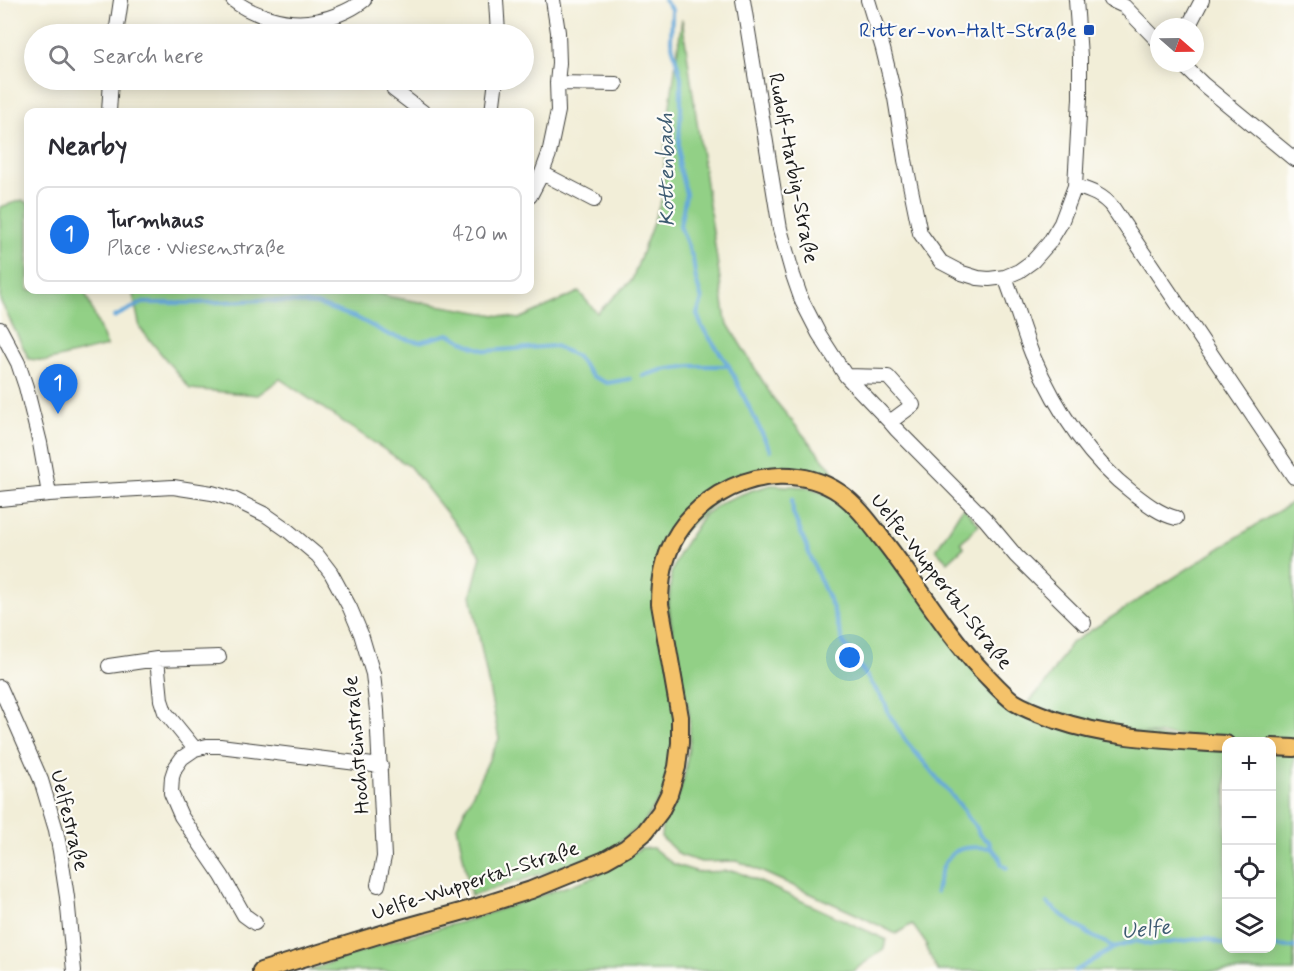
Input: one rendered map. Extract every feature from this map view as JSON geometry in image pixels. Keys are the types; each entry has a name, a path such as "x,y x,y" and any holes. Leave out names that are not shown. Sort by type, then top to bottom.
{"main road":[{"name":"Uelfe-Wuppertal-Straße","path":"270,970 531,890 605,860 626,848 644,833 660,812 669,794 677,767 680,743 680,717 660,604 660,588 665,561 672,542 684,523 711,499 751,480 771,476 794,477 820,483 841,494 870,523 968,657 1005,694 1023,707 1077,727 1106,734 1222,744"},
{"path":"1276,747 1294,748"}],"street":[{"path":"117,24 121,0"},
{"path":"233,0 257,13 284,21 309,22 340,13 364,0"},
{"path":"496,0 497,24"},
{"path":"534,189 542,174 558,111 558,32 553,0"},
{"name":"Rudolf-Harbig-Straße","path":"743,0 780,229 802,301 819,334 846,376 890,422"},
{"path":"868,0 884,49 895,98 904,160 920,233 941,262 962,273 988,279 1005,277 1033,261 1049,243 1061,223 1075,186 1080,98 1076,0"},
{"path":"1111,0 1124,6 1150,33"},
{"path":"1193,18 1202,0"},
{"path":"1190,72 1294,159"},
{"path":"557,83 616,84"},
{"path":"110,108 111,90"},
{"path":"394,90 418,108"},
{"path":"492,108 495,90"},
{"path":"542,174 594,200"},
{"path":"1075,186 1098,194 1107,200 1294,477"},
{"path":"1005,277 1032,354 1068,421 1090,453 1126,488 1151,507 1176,518"},
{"path":"0,329 18,363 26,387 50,494"},
{"path":"846,376 888,377 913,405 890,422 985,519 1016,556 1084,623"},
{"name":"Hochsteinstraße","path":"0,499 172,488 212,493 241,502 266,515 318,556 331,573 350,608 361,634 373,674 381,766 384,856 378,885"},
{"path":"109,666 157,660 219,657"},
{"path":"157,660 161,700 165,712 195,749"},
{"name":"Uelfestraße","path":"0,687 41,780 56,830 67,897 74,971"},
{"path":"255,922 244,915 222,876 182,816 171,792 172,777 182,758 195,749 220,746 381,766"}],"green space":[{"path":"682,19 726,321 773,398 846,487 824,477 736,482 664,550 676,716 667,788 643,824 604,854 471,896 457,826 499,739 471,595 481,556 410,467 280,379 258,395 190,389 140,328 133,294 382,294 519,319 579,292 597,313 632,280 663,196 666,134"},
{"path":"24,201 24,294 86,294 107,346 46,361 29,359 0,300 0,207"},
{"path":"771,485 807,487 850,507 1021,711 1222,748 1222,953 1276,953 1276,752 1294,753 1294,971 938,971 926,948 927,945 912,924 896,934 738,861 701,862 680,855 661,837 662,825 676,803 684,777 690,740 689,712 675,650 669,605 671,574 679,553 703,516 722,502"},
{"path":"1294,501 1294,742 1276,741 1276,737 1222,738 1106,729 1027,704 1045,684 1071,643"},
{"path":"963,507 979,525 961,542 964,547 948,562 936,550"},
{"path":"641,848 653,848 673,864 698,872 736,871 887,940 883,950 853,971 307,971 392,941 472,919 594,877"}],"waterway":[{"name":"Kottenbach","path":"664,0 672,10 671,41 681,77 679,167 686,194 680,226 693,259 702,300 697,314 702,327 729,366"},
{"path":"114,317 142,303 263,300 317,304 357,318 389,335 419,342 449,334 487,351 555,346 576,356 592,376 607,383 630,379"},
{"name":"Kottenbach","path":"642,376 662,370 691,366 729,366 770,450"},
{"path":"792,499 793,513 832,606 843,642 885,703 889,714 906,741 964,810 979,834 989,842 991,848 999,856 1002,865 1007,868"},
{"path":"936,892 942,869 952,854 967,848 991,848"},
{"path":"1047,903 1092,936 1114,947"},
{"name":"Uelfe","path":"1075,971 1114,948 1136,941 1151,945 1206,938 1222,943"},
{"name":"Uelfe","path":"1276,946 1294,947"}],"place":[{"name":"Ritter-von-Halt-Straße","path":"1089,30"},
{"name":"Turmhaus","path":"58,414"}]}
